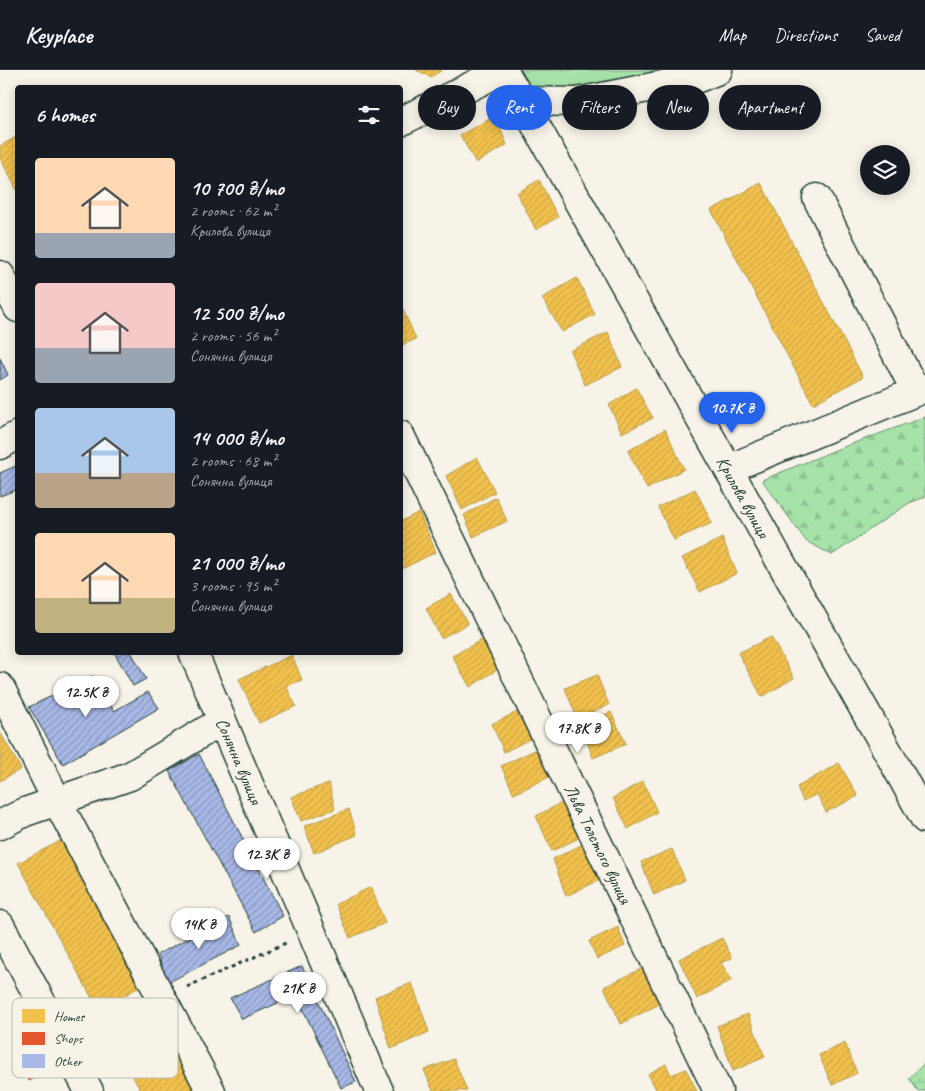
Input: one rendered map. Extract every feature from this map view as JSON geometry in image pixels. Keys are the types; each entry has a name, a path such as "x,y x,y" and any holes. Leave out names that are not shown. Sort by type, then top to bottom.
{"street":[{"name":"Крилова вулиця","path":"503,70 512,85"},
{"path":"403,120 503,70"},
{"path":"552,102 577,102 698,78 718,70"},
{"name":"Крилова вулиця","path":"538,130 925,819"},
{"path":"728,469 920,390 817,198"},
{"path":"0,275 15,302"},
{"path":"0,445 15,437"},
{"name":"Льва Толстого вулиця","path":"403,441 718,1091"},
{"name":"Сонячна вулиця","path":"194,655 380,1091"},
{"path":"0,687 57,801 162,998"},
{"path":"0,825 25,812 130,776 222,721"},
{"path":"0,926 39,998"},
{"path":"178,1029 211,1091"},
{"path":"82,1078 89,1091"}],"green space":[{"path":"515,70 660,70 599,85 562,85 562,91 552,91 552,85 524,85"},
{"path":"925,417 925,497 909,503 832,555 806,541 762,480 838,449"},
{"path":"925,1063 925,1091 918,1091 909,1078"}],"building: Homes":[{"path":"416,70 442,70 431,77"},
{"path":"486,121 486,130 501,130 507,145 476,163 460,135 469,130 476,130 476,126"},
{"path":"15,138 15,186 0,158 0,146"},
{"path":"539,180 558,217 536,230 517,193"},
{"path":"761,183 863,377 813,404 711,210"},
{"path":"577,278 595,314 562,332 542,298"},
{"path":"403,310 416,339 403,345"},
{"path":"608,332 622,367 585,385 570,351"},
{"path":"636,388 653,418 622,433 609,405"},
{"path":"665,429 684,469 647,489 628,451"},
{"path":"477,457 495,492 462,510 446,476"},
{"path":"695,489 712,523 674,540 658,507"},
{"path":"496,497 507,521 473,537 464,515"},
{"path":"419,512 436,552 403,568 403,520"},
{"path":"722,538 737,573 700,592 682,558"},
{"path":"451,594 468,624 441,638 426,608"},
{"path":"771,637 794,678 762,697 738,653"},
{"path":"483,639 498,669 470,687 452,656"},
{"path":"292,655 302,680 286,686 296,706 259,723 239,679"},
{"path":"597,675 609,705 577,718 565,688"},
{"path":"521,710 534,737 504,752 492,724"},
{"path":"611,712 626,744 593,758 581,725"},
{"path":"0,732 21,769 0,781"},
{"path":"539,748 553,775 514,794 501,766"},
{"path":"839,763 858,796 826,812 817,794 803,801 797,787"},
{"path":"643,781 657,812 628,829 613,798"},
{"path":"329,783 335,809 301,821 291,797"},
{"path":"567,800 583,836 552,851 536,816"},
{"path":"349,809 357,835 314,853 304,826"},
{"path":"62,840 142,985 120,998 92,998 18,863"},
{"path":"583,844 600,880 566,896 553,859"},
{"path":"672,849 685,880 654,895 641,862"},
{"path":"371,887 385,923 350,938 336,904"},
{"path":"618,927 625,946 597,959 589,941"},
{"path":"722,938 732,958 721,963 732,980 697,999 679,959"},
{"path":"643,968 659,1004 621,1024 604,987"},
{"path":"412,983 429,1032 391,1049 375,997"},
{"path":"748,1014 765,1057 733,1071 717,1026"},
{"path":"845,1043 857,1073 832,1085 819,1055"},
{"path":"180,1051 202,1091 141,1091 134,1078 178,1078 178,1052"},
{"path":"454,1059 467,1091 433,1091 424,1070"},
{"path":"666,1064 671,1075 686,1069 697,1091 657,1091 648,1074"}],"building: Other":[{"path":"0,358 8,375 0,380"},
{"path":"15,466 15,490 0,496 0,473"},
{"path":"116,655 133,655 146,679 133,686"},
{"path":"93,676 114,711 148,692 159,708 63,764 29,707"},
{"path":"199,754 283,916 256,932 169,771"},
{"path":"229,917 241,945 167,983 158,954"},
{"path":"302,966 356,1082 341,1088 296,995 242,1019 230,998"}]}
